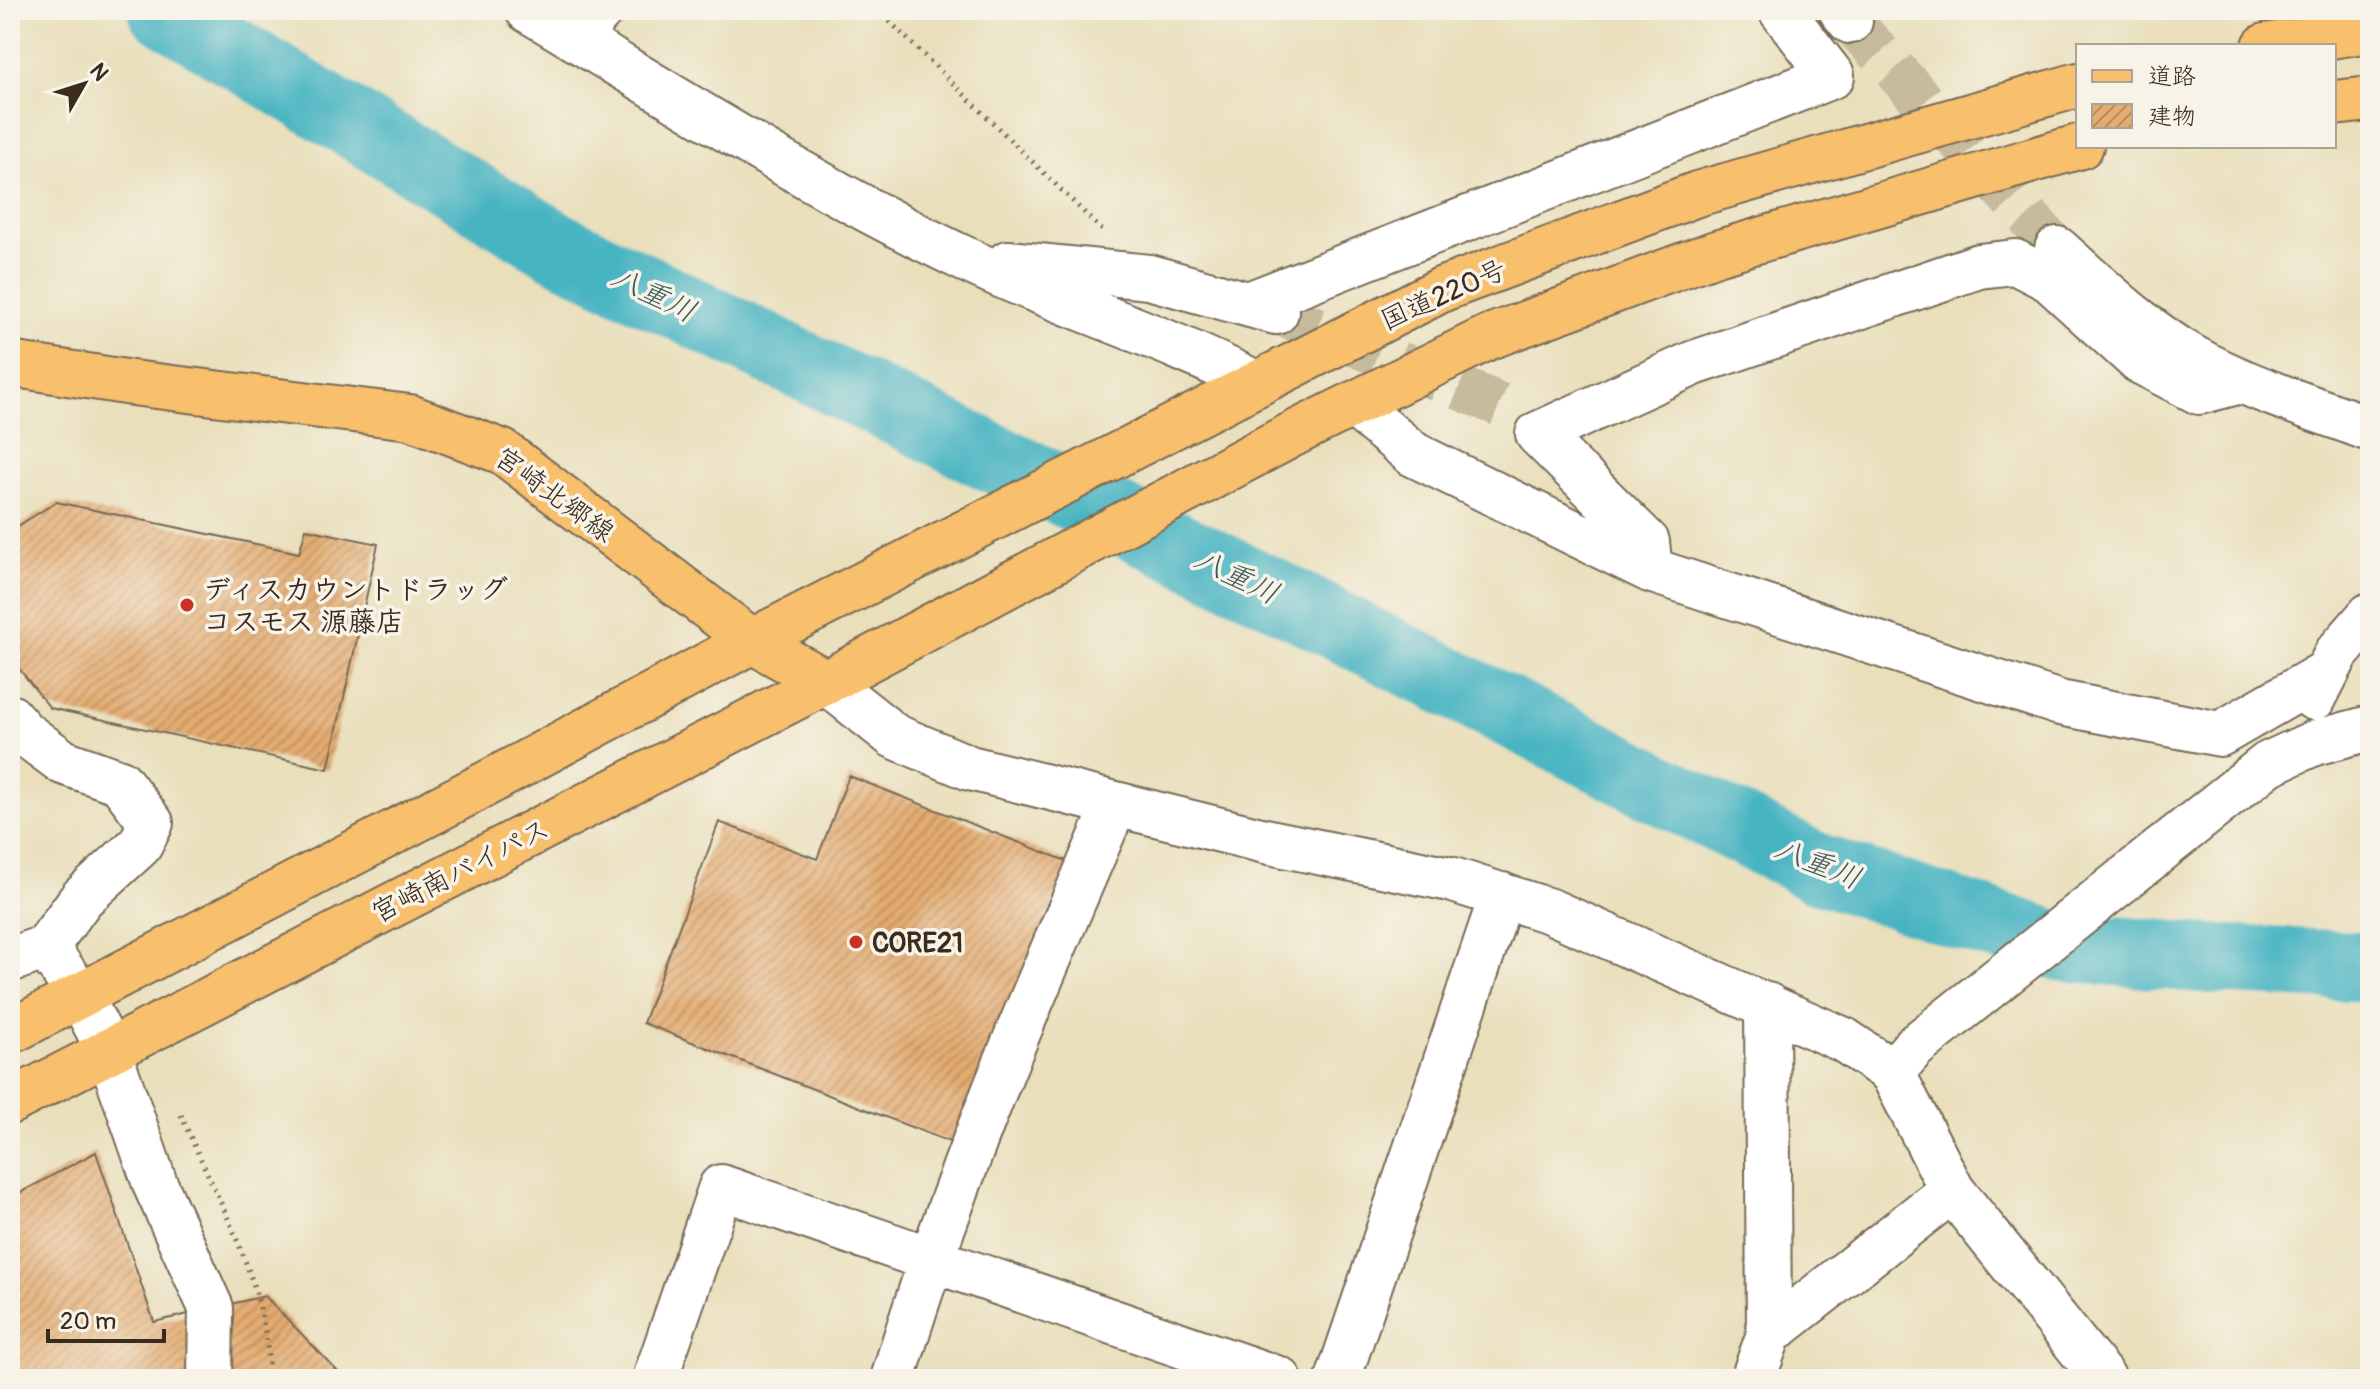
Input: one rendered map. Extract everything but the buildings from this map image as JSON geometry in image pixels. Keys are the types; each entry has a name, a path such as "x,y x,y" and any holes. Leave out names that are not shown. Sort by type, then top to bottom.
{"main road":[{"path":"2278,44 2370,30"},
{"name":"国道220号","path":"752,641 1443,289 1697,194 2076,86"},
{"path":"2336,103 2370,99"},
{"name":"国道220号","path":"910,637 1295,433 1489,337 1716,253 2076,147"},
{"name":"宮崎北郷線","path":"10,364 132,383 410,417 503,452 752,641 826,682"},
{"name":"宮崎南バイパス","path":"10,1102 910,637"},
{"path":"10,1032 752,641"}],"street":[{"path":"528,10 588,24 784,165 967,260 1202,355 1245,390"},
{"path":"967,260 1045,264 1149,277 1264,307 1832,76 1781,10"},
{"path":"2057,249 2146,324 2191,356 2241,381 2370,429"},
{"path":"1650,570 1647,542 1529,424 1694,363 1979,266 2015,262 2050,280 2139,361 2199,392 2241,381"},
{"path":"1353,404 1413,454 1650,570 2060,703 2220,734 2327,672"},
{"path":"2314,743 2302,721 2337,653 2370,615"},
{"path":"826,682 894,736 970,768 1265,841 1450,879 1502,895 1550,911 1844,1040 1903,1060"},
{"path":"10,717 24,733 63,762 120,782 151,823 140,845 28,953 80,995 109,1051 155,1184 211,1308 210,1379"},
{"path":"1903,1060 2268,764 2314,743 2370,728"},
{"path":"893,1379 929,1261 1010,1048 1115,805"},
{"path":"1338,1379 1502,895"},
{"path":"1753,1379 1769,1334 1767,1005"},
{"path":"1903,1060 1952,1190 2104,1379"},
{"path":"655,1379 721,1187 929,1261 1178,1363 1279,1379"},
{"path":"1769,1334 1952,1190"}],"path":[{"path":"878,10 1105,233"},
{"path":"181,1115 252,1284 270,1348 269,1379"}],"waterway":[{"name":"八重川","path":"163,10 560,248 1273,593 1817,868 2058,946 2211,959 2370,967"}],"tunnel":[{"path":"1850,21 2057,249"},
{"path":"1276,312 1520,413"}],"place":[{"name":"ディスカウントドラッグ コスモス 源藤店","path":"187,605"},
{"name":"CORE21","path":"856,942"}]}
